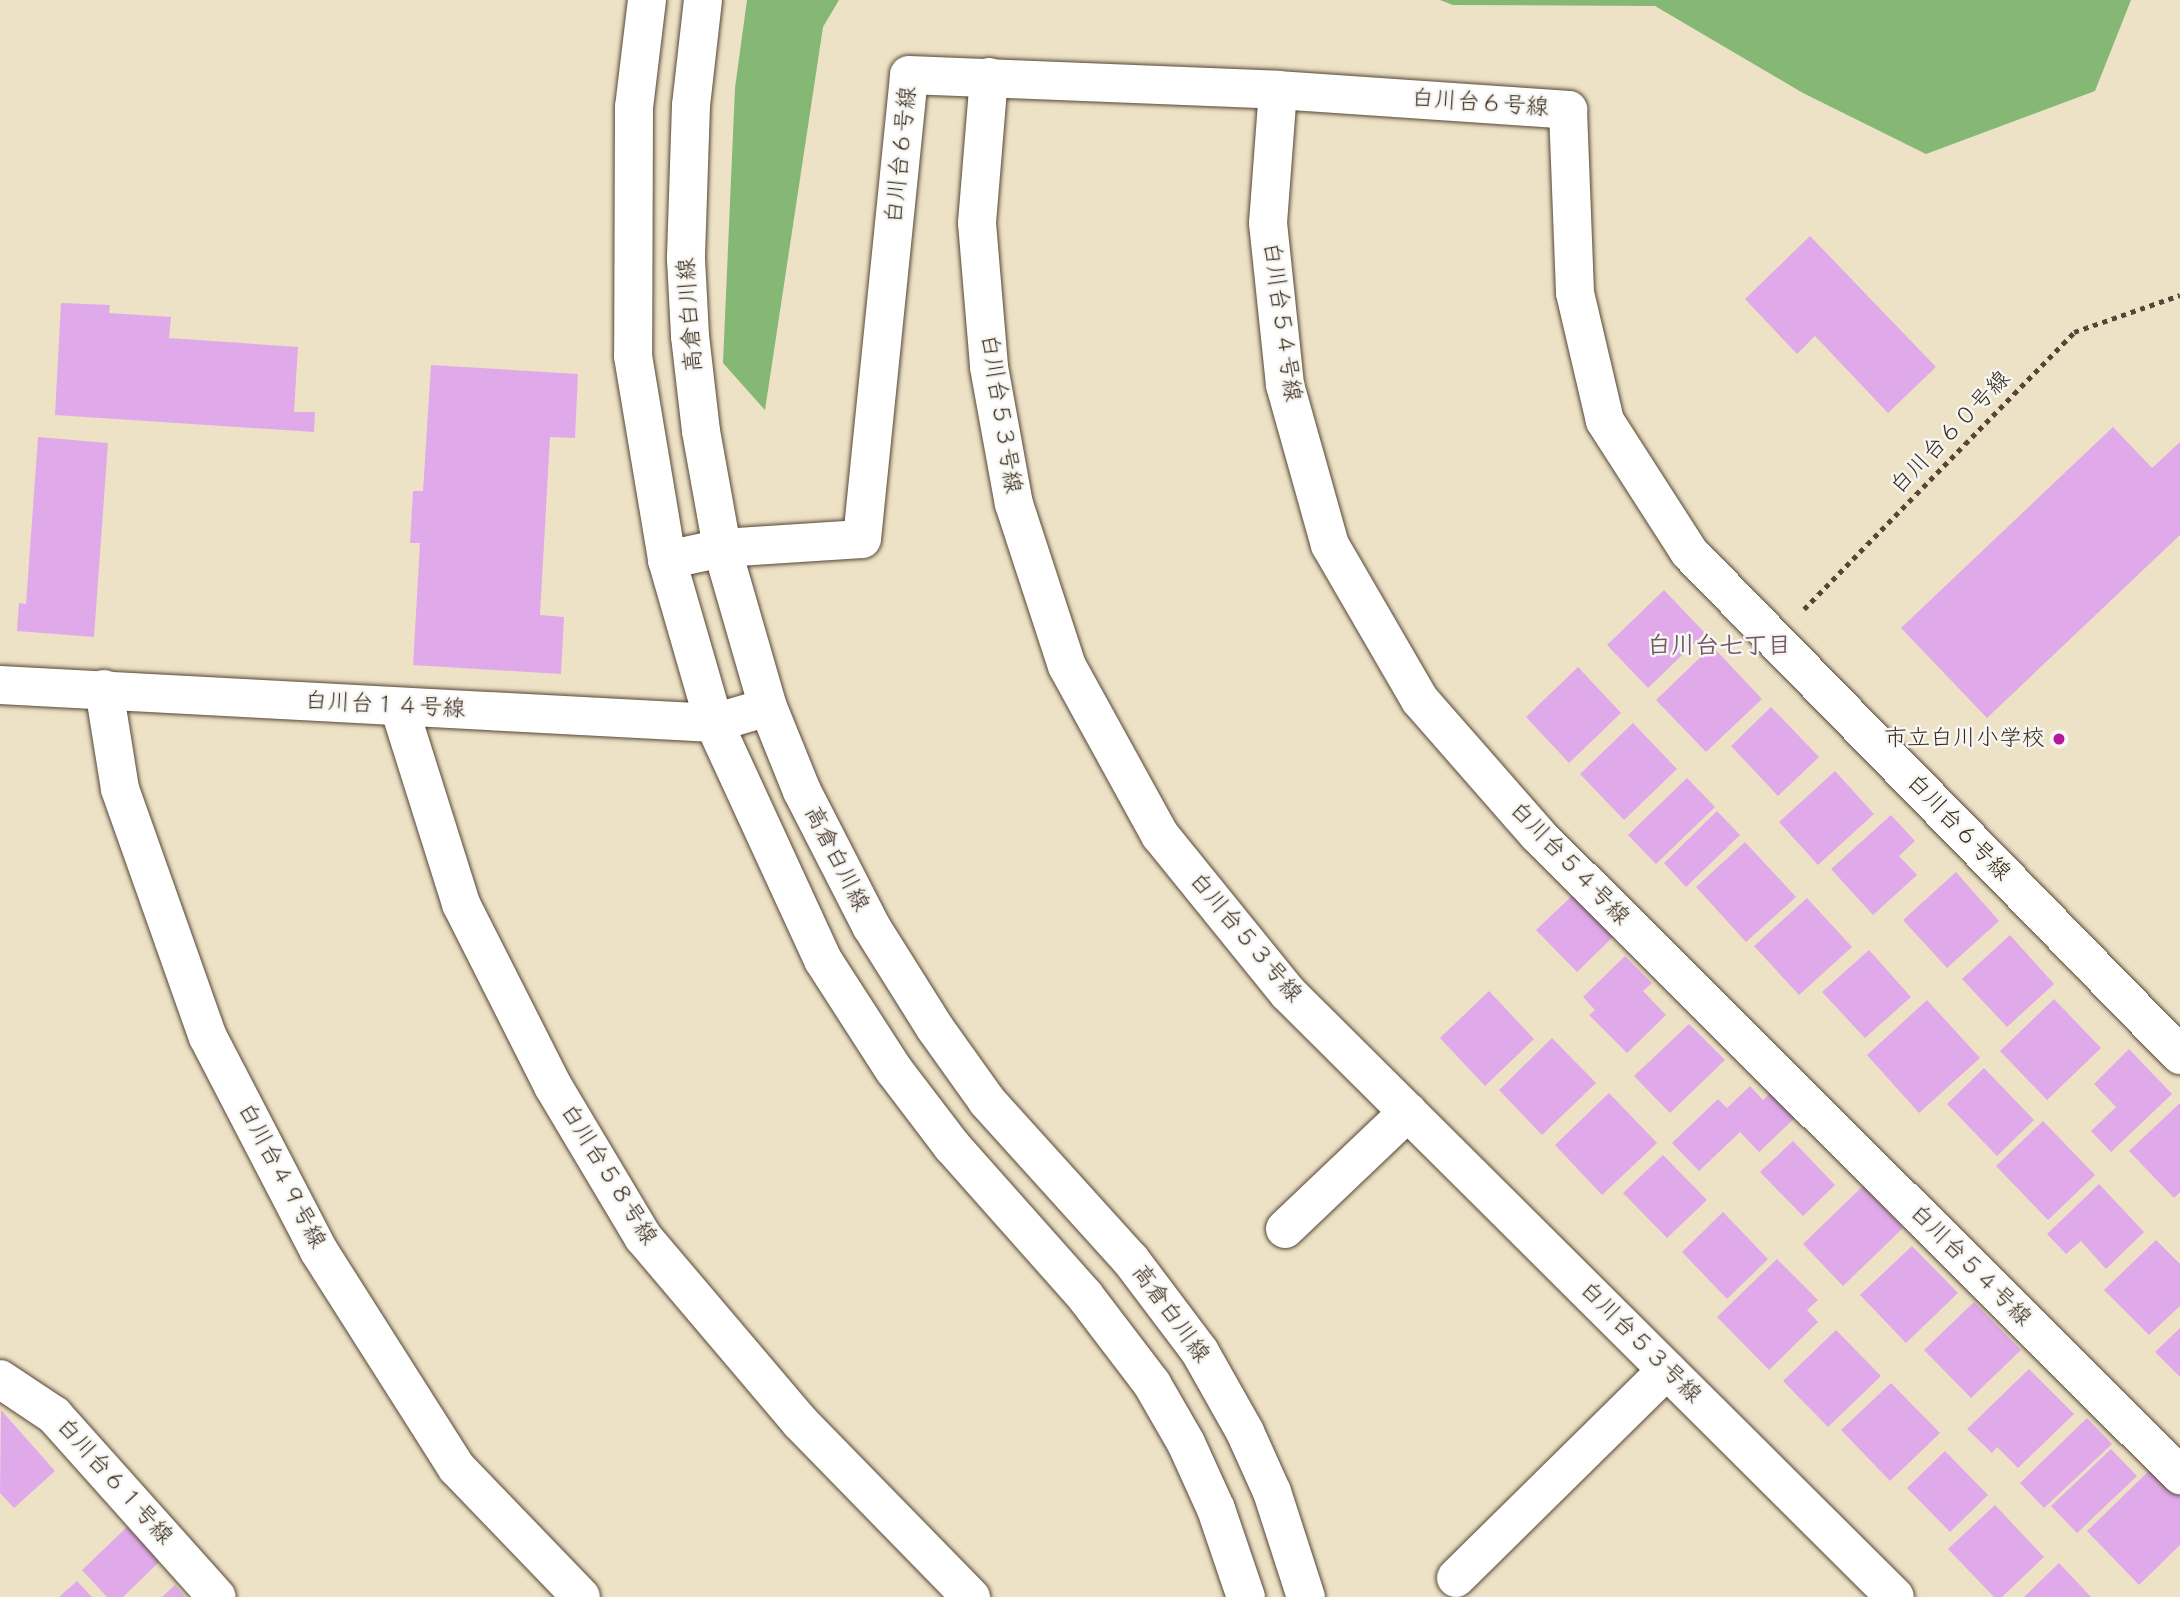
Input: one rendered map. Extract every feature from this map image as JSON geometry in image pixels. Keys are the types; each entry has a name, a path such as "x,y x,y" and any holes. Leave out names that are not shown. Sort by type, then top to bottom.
{"street":[{"path":"647,0 634,107 633,356 667,560 714,723 823,960 894,1070 952,1146 1086,1296 1152,1384 1186,1443 1216,1508 1247,1597"},
{"name":"高倉白川線","path":"703,0 691,105 686,260 701,431 722,548 768,707 802,791 871,926 935,1028 987,1101 1130,1259 1200,1352 1245,1432 1272,1492 1306,1597"},
{"name":"白川台６号線","path":"722,548 862,539 909,75 1278,90 1568,110 1575,293 1605,421 1689,552 2180,1055"},
{"name":"白川台５３号線","path":"989,78 978,223 989,367 1014,504 1067,666 1160,835 1288,993 1895,1597"},
{"name":"白川台５４号線","path":"1278,90 1268,223 1285,385 1330,545 1420,701 1538,835 2180,1475"},
{"path":"667,560 722,548"},
{"name":"白川台１４号線","path":"0,685 714,723 768,707"},
{"name":"白川台４９号線","path":"104,689 120,789 208,1037 319,1251 456,1467 581,1597"},
{"name":"白川台５８号線","path":"399,707 461,904 553,1086 643,1237 800,1422 971,1597"},
{"path":"1285,1229 1408,1112"},
{"path":"1456,1578 1667,1370"},
{"name":"白川台６１号線","path":"0,1379 54,1415 217,1597"}],"path":[{"name":"白川台６０号線","path":"1774,640 2074,332 2180,295"}],"green space":[{"path":"747,0 839,0 823,27 765,410 723,363 735,88"},
{"path":"1440,0 2131,0 2095,91 1926,154 1803,93 1655,6 1453,5"}],"building":[{"path":"1810,236 1936,367 1888,413 1815,336 1797,354 1745,299"},
{"path":"61,303 110,305 109,313 171,317 169,338 298,347 294,412 315,412 314,432 55,415"},
{"path":"431,365 578,374 575,438 550,437 540,615 564,617 561,674 413,665 420,543 410,543 413,491 423,491"},
{"path":"2113,427 2152,468 2180,442 2180,535 1987,718 1901,628"},
{"path":"38,437 108,443 94,637 17,631 19,603 26,604"},
{"path":"1664,590 1705,633 1648,688 1607,645"},
{"path":"1712,646 1762,699 1706,752 1656,700"},
{"path":"1578,667 1621,713 1569,763 1526,717"},
{"path":"1771,707 1819,757 1778,796 1731,746"},
{"path":"1633,723 1677,769 1624,820 1580,774"},
{"path":"1835,771 1874,814 1818,865 1779,822"},
{"path":"1687,778 1715,807 1656,864 1628,835"},
{"path":"1717,811 1740,835 1686,887 1664,863"},
{"path":"1891,815 1915,841 1899,856 1917,875 1873,915 1831,869"},
{"path":"1745,842 1796,897 1746,942 1696,887"},
{"path":"1956,872 1999,921 1947,968 1903,920"},
{"path":"1574,894 1614,936 1577,972 1536,930"},
{"path":"1807,898 1852,947 1799,995 1754,946"},
{"path":"2010,935 2054,984 2007,1027 1962,979"},
{"path":"1869,950 1911,997 1865,1038 1822,992"},
{"path":"1625,956 1652,983 1643,991 1666,1015 1627,1053 1589,1015 1595,1010 1583,997"},
{"path":"1489,991 1534,1039 1485,1086 1440,1038"},
{"path":"2054,999 2101,1048 2047,1100 2000,1051"},
{"path":"1927,1000 1980,1058 1919,1113 1867,1055"},
{"path":"1689,1024 1725,1060 1670,1113 1634,1076"},
{"path":"1552,1038 1596,1083 1542,1135 1499,1090"},
{"path":"2129,1049 2172,1094 2111,1152 2091,1131 2116,1107 2094,1084"},
{"path":"1984,1068 2034,1120 1997,1156 1947,1104"},
{"path":"1750,1086 1763,1100 1777,1086 1802,1111 1759,1152 1740,1132 1699,1171 1672,1143 1718,1099 1727,1108"},
{"path":"1609,1093 1657,1143 1602,1195 1555,1145"},
{"path":"2180,1103 2180,1192 2174,1198 2129,1151"},
{"path":"2043,1121 2095,1175 2048,1220 1996,1166"},
{"path":"1793,1141 1835,1185 1803,1216 1760,1172"},
{"path":"1663,1155 1707,1200 1667,1238 1623,1193"},
{"path":"2099,1184 2144,1232 2106,1269 2081,1241 2066,1254 2047,1234"},
{"path":"1863,1186 1903,1228 1843,1286 1803,1244"},
{"path":"1723,1212 1768,1259 1727,1299 1682,1252"},
{"path":"2156,1240 2180,1264 2180,1306 2149,1335 2104,1290"},
{"path":"1912,1246 1958,1293 1906,1343 1860,1295"},
{"path":"1777,1259 1818,1300 1807,1310 1818,1322 1769,1370 1717,1317"},
{"path":"1974,1302 2021,1350 1971,1398 1924,1350"},
{"path":"2180,1328 2180,1377 2155,1352"},
{"path":"1836,1330 1881,1376 1828,1427 1783,1381"},
{"path":"2029,1369 2074,1414 2018,1468 1997,1447 1992,1453 1967,1429"},
{"path":"1891,1383 1940,1433 1890,1481 1841,1430"},
{"path":"1,1410 55,1471 14,1508 0,1493"},
{"path":"2087,1418 2112,1444 2044,1508 2020,1483"},
{"path":"2111,1449 2137,1476 2077,1533 2051,1506"},
{"path":"1945,1451 1988,1495 1950,1532 1907,1488"},
{"path":"2152,1468 2180,1496 2180,1545 2139,1585 2087,1531"},
{"path":"1995,1505 2044,1557 2002,1597 1994,1597 1948,1549"},
{"path":"127,1527 160,1561 123,1597 107,1597 82,1570"},
{"path":"2059,1563 2091,1597 2024,1597"},
{"path":"77,1581 92,1597 59,1597"},
{"path":"175,1585 185,1597 162,1597"}],"place":[{"name":"市立白川小学校","path":"2059,739"}],"district":[{"name":"白川台七丁目","path":"1719,647"}]}
